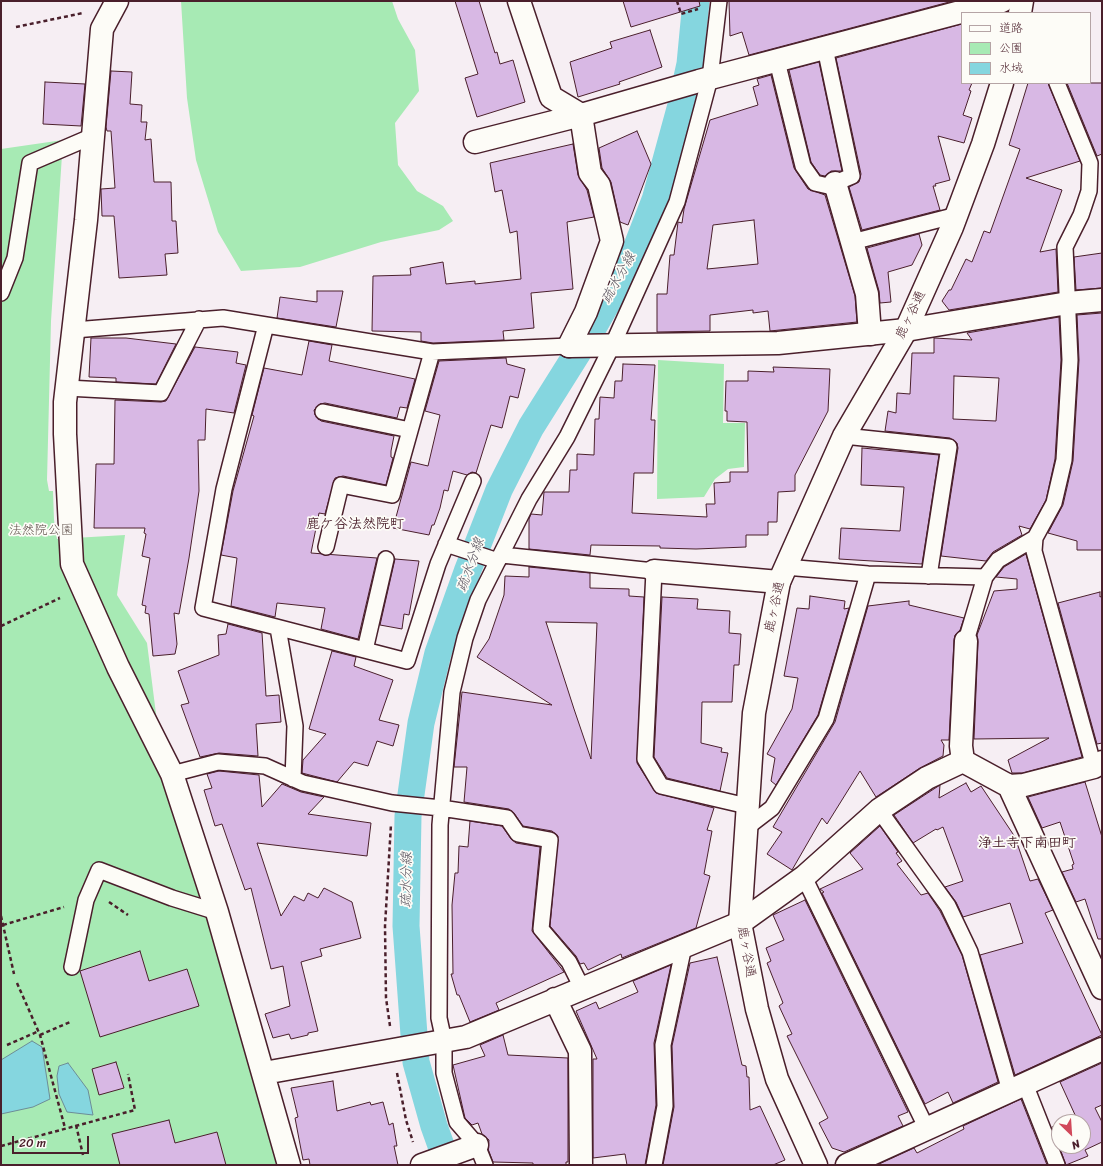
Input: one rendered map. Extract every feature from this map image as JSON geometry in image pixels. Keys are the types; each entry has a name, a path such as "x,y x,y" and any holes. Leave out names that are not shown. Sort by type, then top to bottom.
{"street":[{"path":"117,1 102,29 93,136 67,388 64,434 72,564 118,667 172,774 218,912 289,1165"},
{"path":"519,1 551,97 581,115"},
{"path":"475,142 581,115 704,79 1002,1"},
{"path":"1020,12 1022,1"},
{"name":"鹿ヶ谷通","path":"816,1165 777,1079 757,1009 740,923 746,806 754,713 782,575 844,436 906,330 957,215 983,144 1002,84"},
{"path":"581,115 590,174 599,185 612,240 586,312 588,345 778,343 906,330 1068,303 1102,300"},
{"path":"835,183 866,294 870,334"},
{"path":"654,571 782,575"},
{"path":"963,761 961,746 966,641"},
{"path":"963,761 1009,786 1024,785 1100,766"},
{"path":"264,1073 466,1037 740,923 804,877 879,810 927,778 963,761"},
{"path":"1009,786 1102,988"},
{"path":"555,999 580,1051 581,1165"},
{"path":"847,1165 1102,1049"},
{"path":"437,1160 477,1145"}],"lane":[{"path":"485,1165 477,1145 457,1122 436,1042 439,1018 440,825 436,807 452,692 465,638 478,600 496,558 529,499 567,438 588,345 676,202 704,79 719,1"},
{"path":"777,61 803,166 815,183 828,186 852,176 825,48"},
{"path":"1057,84 1090,163 1089,191 1081,215 1065,247 1070,360 1064,460 1054,503 1036,538 1034,551 1100,766"},
{"path":"1,293 15,258 30,163 93,136"},
{"path":"852,242 957,215"},
{"path":"74,330 222,318 432,352 588,345"},
{"path":"67,388 161,393 199,320"},
{"path":"266,325 224,489 203,608 408,661 473,481"},
{"path":"326,547 340,485 392,495 432,352"},
{"path":"323,412 410,430"},
{"path":"844,436 949,447 929,576"},
{"path":"966,641 985,578 998,560 1036,538"},
{"path":"450,546 496,558 654,571 645,759 661,786 746,806"},
{"path":"366,650 386,559"},
{"path":"782,575 868,574 985,578"},
{"path":"746,828 772,808 826,719 868,574"},
{"path":"278,628 295,726 293,779"},
{"path":"172,774 218,762 265,766 303,783 395,804 436,807 507,818 518,834 550,840 541,929 569,962 582,988"},
{"path":"879,810 948,906 970,952 1018,1087 1057,1165"},
{"path":"72,967 86,900 98,870 172,898 218,912"},
{"path":"804,877 927,1129"},
{"path":"654,1165 665,1106 663,1045 684,946"}],"path":[{"path":"677,1 681,14"},
{"path":"16,27 50,20"},
{"path":"1,626 83,588"},
{"path":"395,804 385,926 386,998 396,1050 406,1120 413,1143"},
{"path":"3,925 61,907"},
{"path":"1,916 14,974"},
{"path":"18,983 40,1033 65,1128"},
{"path":"7,1045 70,1022"},
{"path":"1,1146 135,1110 128,1074"},
{"path":"76,1125 83,1155"}],"green space":[{"path":"181,1 392,1 398,19 415,50 419,91 395,123 398,165 417,191 443,206 453,221 439,230 381,242 300,267 241,271 218,232 196,160 187,98"},
{"name":"法然院公園","path":"63,140 51,321 47,480 49,491 53,491 54,520 57,539 125,535 117,595 147,643 163,769 286,1165 1,1165 1,149"},
{"path":"658,360 724,364 723,423 745,423 744,467 728,469 715,479 704,497 657,499"}],"water":[{"path":"32,1041 42,1047 50,1099 33,1107 1,1114 1,1060"},
{"path":"68,1063 88,1090 93,1115 67,1112 59,1094 57,1076 59,1066"}],"building":[{"path":"455,1 479,1 495,53 497,52 500,64 513,60 525,102 477,117 465,78 478,74"},
{"path":"623,1 699,1 700,6 631,27"},
{"path":"729,1 953,1 749,55 742,32 730,36"},
{"path":"961,24 961,84 972,84 969,90 971,91 963,115 972,118 964,143 938,136 950,180 935,184 936,186 933,186 940,210 862,230 849,187 859,182 861,174 836,58"},
{"path":"650,30 662,67 619,82 620,84 578,97 570,62 612,48 610,42"},
{"path":"819,62 842,171 831,171 825,176 820,175 811,162 789,70"},
{"path":"111,71 132,72 130,104 142,105 141,122 147,122 145,140 151,139 154,182 171,182 172,221 176,221 178,253 165,254 167,275 119,278 114,216 102,216 101,189 115,188 111,131 107,131 106,127"},
{"path":"771,75 794,168 808,189 825,195 855,296 857,322 770,331 768,311 753,313 753,310 710,315 710,331 657,332 657,294 667,294 670,255 674,255 678,222 682,223 684,209 710,120 758,105 753,87 759,85 757,79","holes":["754,220 758,264 707,269 713,225"]},
{"path":"45,82 85,84 81,126 43,124"},
{"path":"1102,83 1102,154 1097,156 1067,84"},
{"path":"1028,84 1048,84 1080,161 1026,178 1062,190 1040,252 1056,249 1058,292 949,310 942,301 949,290 951,290 966,259 972,262 984,231 990,233 1020,149 1009,145"},
{"path":"637,131 651,164 628,225 620,222 611,182 602,168 599,148"},
{"path":"573,144 578,175 587,190 594,217 567,222 573,289 531,293 534,328 503,331 504,340 433,343 421,341 421,332 372,331 373,276 411,275 410,268 443,262 446,284 475,281 475,284 521,279 517,231 510,233 502,190 495,192 490,163"},
{"path":"919,234 922,245 912,265 888,272 891,302 880,303 879,291 867,248"},
{"path":"1102,253 1102,288 1076,290 1074,257"},
{"path":"317,291 343,291 336,327 277,318 280,297 317,302"},
{"path":"1102,313 1102,550 1077,550 1077,541 1048,533 1063,505 1073,461 1079,360 1077,315"},
{"path":"1059,317 1061,360 1055,459 1046,500 1030,529 1019,526 1022,535 993,552 986,561 941,556 958,448 957,443 950,438 885,431 888,411 896,413 897,393 910,394 912,353 934,353 934,338 972,340 967,333","holes":["954,376 999,378 996,421 953,419"]},
{"path":"91,338 126,338 176,344 156,384 116,382 116,378 89,377"},
{"path":"309,341 332,345 329,361 415,379 407,408 400,407 397,418 325,403 320,404 314,410 315,415 321,421 394,436 391,451 391,457 393,458 386,485 343,476 335,478 325,514 319,513 311,553 377,558 358,639 321,629 325,608 277,603 275,617 231,606 237,558 221,555 233,491 254,416 252,415 264,368 302,375"},
{"path":"195,347 238,352 236,363 246,365 234,413 206,409 205,440 198,440 199,491 189,558 179,614 174,613 177,644 175,654 153,656 149,614 145,613 146,606 142,605 150,558 142,556 146,534 144,533 145,528 94,528 96,464 114,464 115,400 166,401"},
{"path":"506,358 507,364 525,369 518,398 510,396 502,428 491,425 476,473 472,472 467,475 453,471 448,491 444,490 440,508 429,535 393,528 411,462 428,466 440,415 425,411 439,361"},
{"path":"623,364 655,365 651,420 655,420 653,473 634,473 632,513 707,517 706,504 715,504 714,483 730,482 730,472 748,472 747,422 727,421 727,411 725,411 726,381 748,381 748,371 774,372 773,367 830,369 828,411 795,475 795,491 778,492 777,522 768,522 768,535 746,535 746,547 696,549 660,548 660,546 591,545 590,555 529,549 529,519 531,514 542,515 544,492 569,492 570,470 577,470 577,454 594,455 595,419 599,419 600,397 614,398 615,381 622,381"},
{"path":"862,448 939,455 922,564 839,559 841,528 900,531 904,487 861,485"},
{"path":"1026,554 1082,757 1022,773 1012,773 1008,760 1049,738 974,739 978,642 977,635 994,591 1017,589 1017,579 996,577 1004,567"},
{"path":"395,559 419,561 409,615 404,614 402,629 380,625"},
{"path":"529,567 590,573 590,588 629,589 629,596 644,597 637,763 656,793 714,808 707,830 712,831 704,874 710,876 696,928 622,958 621,954 588,970 584,963 580,964 576,956 550,926 558,836 552,831 523,826 514,813 509,809 464,802 467,767 454,767 462,692 552,705 477,657 489,639 504,595 505,576 529,577","holes":["546,622 597,623 591,759"]},
{"path":"1100,592 1100,597 1102,596 1102,743 1097,744 1058,603"},
{"path":"810,596 845,601 844,609 849,608 818,715 776,785 771,781 775,758 767,754 792,709 798,678 784,676 797,608 809,609"},
{"path":"662,597 698,599 697,609 730,611 729,633 741,634 739,665 734,665 732,702 702,702 701,743 722,748 721,752 728,753 720,791 667,778 654,757"},
{"path":"909,601 909,605 964,618 960,630 955,635 954,640 949,740 941,740 944,745 943,756 920,768 876,797 860,771 827,824 822,818 792,870 767,854 782,832 773,827 835,722 868,606"},
{"path":"228,624 262,633 266,696 279,695 281,722 256,724 258,756 219,753 200,757 181,705 189,703 178,671 219,655 218,635 226,634"},
{"path":"332,651 356,657 354,666 393,680 379,720 399,725 393,746 377,741 368,766 354,762 337,782 302,773 303,760 326,734 309,729"},
{"path":"219,771 259,775 262,807 282,784 301,792 324,797 308,814 371,823 367,856 257,843 281,916 294,896 304,901 308,893 318,898 324,888 352,902 361,938 320,949 322,956 301,962 318,1031 308,1033 308,1035 291,1039 289,1034 273,1038 265,1014 290,1006 283,966 271,969 251,888 245,890 222,824 215,826 204,790 212,788 207,774"},
{"path":"1085,782 1102,837 1102,939 1098,939 1085,899 1076,902 1062,872 1073,869 1072,865 1074,864 1060,822 1042,828 1028,797"},
{"path":"966,783 971,792 981,786 1015,837 1030,881 1038,879 1053,910 1045,913 1102,1035 1015,1075 980,955 1023,943 1010,903 963,917 956,902 945,887 963,881 943,827 937,830 936,829 913,843 894,815 940,785 939,798"},
{"path":"470,821 502,826 511,839 516,843 540,847 532,931 564,972 496,1003 499,1010 470,1022 459,995 457,995 451,974 453,974 452,905 455,873 458,873 459,846 468,847"},
{"path":"880,826 898,852 896,853 902,861 897,864 921,895 928,893 940,911 962,955 998,1082 953,1103 948,1092 925,1104 822,893 824,892 820,889 863,869 850,853"},
{"path":"805,900 908,1112 898,1116 903,1126 844,1152 832,1148 819,1123 828,1118 787,1036 792,1034 779,1006 783,1003 767,963 771,961 766,948 784,940 773,915"},
{"path":"140,951 149,981 187,969 199,1006 100,1037 80,971"},
{"path":"717,957 742,1065 746,1066 747,1077 749,1077 750,1110 760,1106 785,1160 773,1165 663,1165 674,1107 672,1046 690,963"},
{"path":"671,965 654,1043 656,1105 645,1165 627,1165 625,1154 593,1158 593,1059 597,1059 576,1011 596,1002 599,1009 638,992 633,981"},
{"path":"503,1035 508,1055 568,1058 568,1162 566,1162 566,1165 533,1165 533,1163 493,1162 488,1149 489,1140 482,1134 478,1123 472,1125 465,1118 453,1065 485,1056 480,1045"},
{"path":"116,1062 124,1088 99,1095 92,1069"},
{"path":"1102,1063 1102,1105 1095,1108 1102,1122 1102,1142 1091,1147 1091,1114 1075,1114 1060,1082"},
{"path":"333,1081 337,1111 370,1102 371,1105 383,1102 389,1125 393,1123 397,1146 394,1146 398,1165 310,1165 309,1159 303,1160 295,1118 298,1117 291,1088"},
{"path":"1021,1099 1047,1165 877,1165 914,1148 917,1153 964,1129 963,1126"},
{"path":"169,1120 175,1143 217,1132 226,1165 120,1165 112,1134"},
{"path":"1062,1154 1087,1154 1088,1156 1066,1165"}],"waterway":[{"name":"疏水分線","path":"448,1165 434,1126 416,1062 406,926 408,816 421,723 438,653 467,572 499,490 531,427 590,333 632,259 655,200 681,105 690,64 696,1"}],"district":[{"name":"鹿ケ谷法然院町","path":"355,524"},
{"name":"浄土寺下南田町","path":"1027,843"}]}
